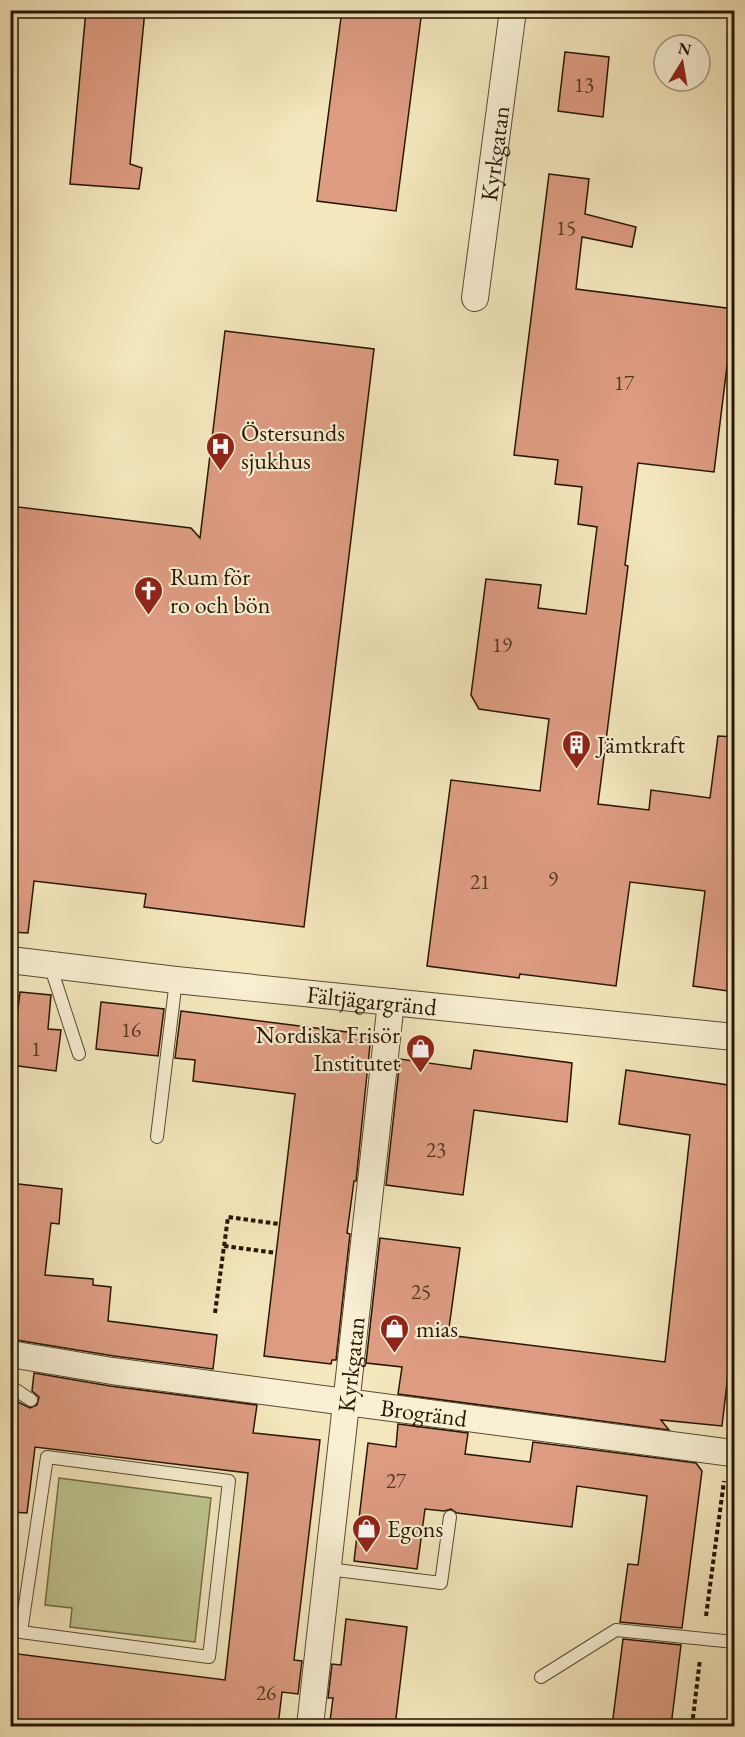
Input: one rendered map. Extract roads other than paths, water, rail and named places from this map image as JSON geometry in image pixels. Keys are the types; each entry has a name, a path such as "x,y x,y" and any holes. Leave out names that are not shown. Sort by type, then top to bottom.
{"street":[{"name":"Kyrkgatan","path":"475,298 513,10"},
{"name":"Fältjägargränd","path":"10,960 176,980 735,1037"},
{"name":"Kyrkgatan","path":"310,1726 391,1002"},
{"name":"Brogränd","path":"10,1354 112,1371 732,1453"}],"lane":[{"path":"50,965 79,1054"},
{"path":"157,1137 176,980"},
{"path":"10,1386 31,1400"},
{"path":"47,1457 229,1481 209,1657 21,1632 47,1457"},
{"path":"328,1569 441,1583 450,1517"},
{"path":"541,1677 616,1630 735,1642"}],"place":[{"name":"Östersunds sjukhus","path":"220,472"},
{"name":"Rum för ro och bön","path":"149,616"},
{"name":"Jämtkraft","path":"576,770"},
{"name":"Nordiska Frisör Institutet","path":"421,1074"},
{"name":"mias","path":"395,1354"},
{"name":"Egons","path":"366,1554"}]}
